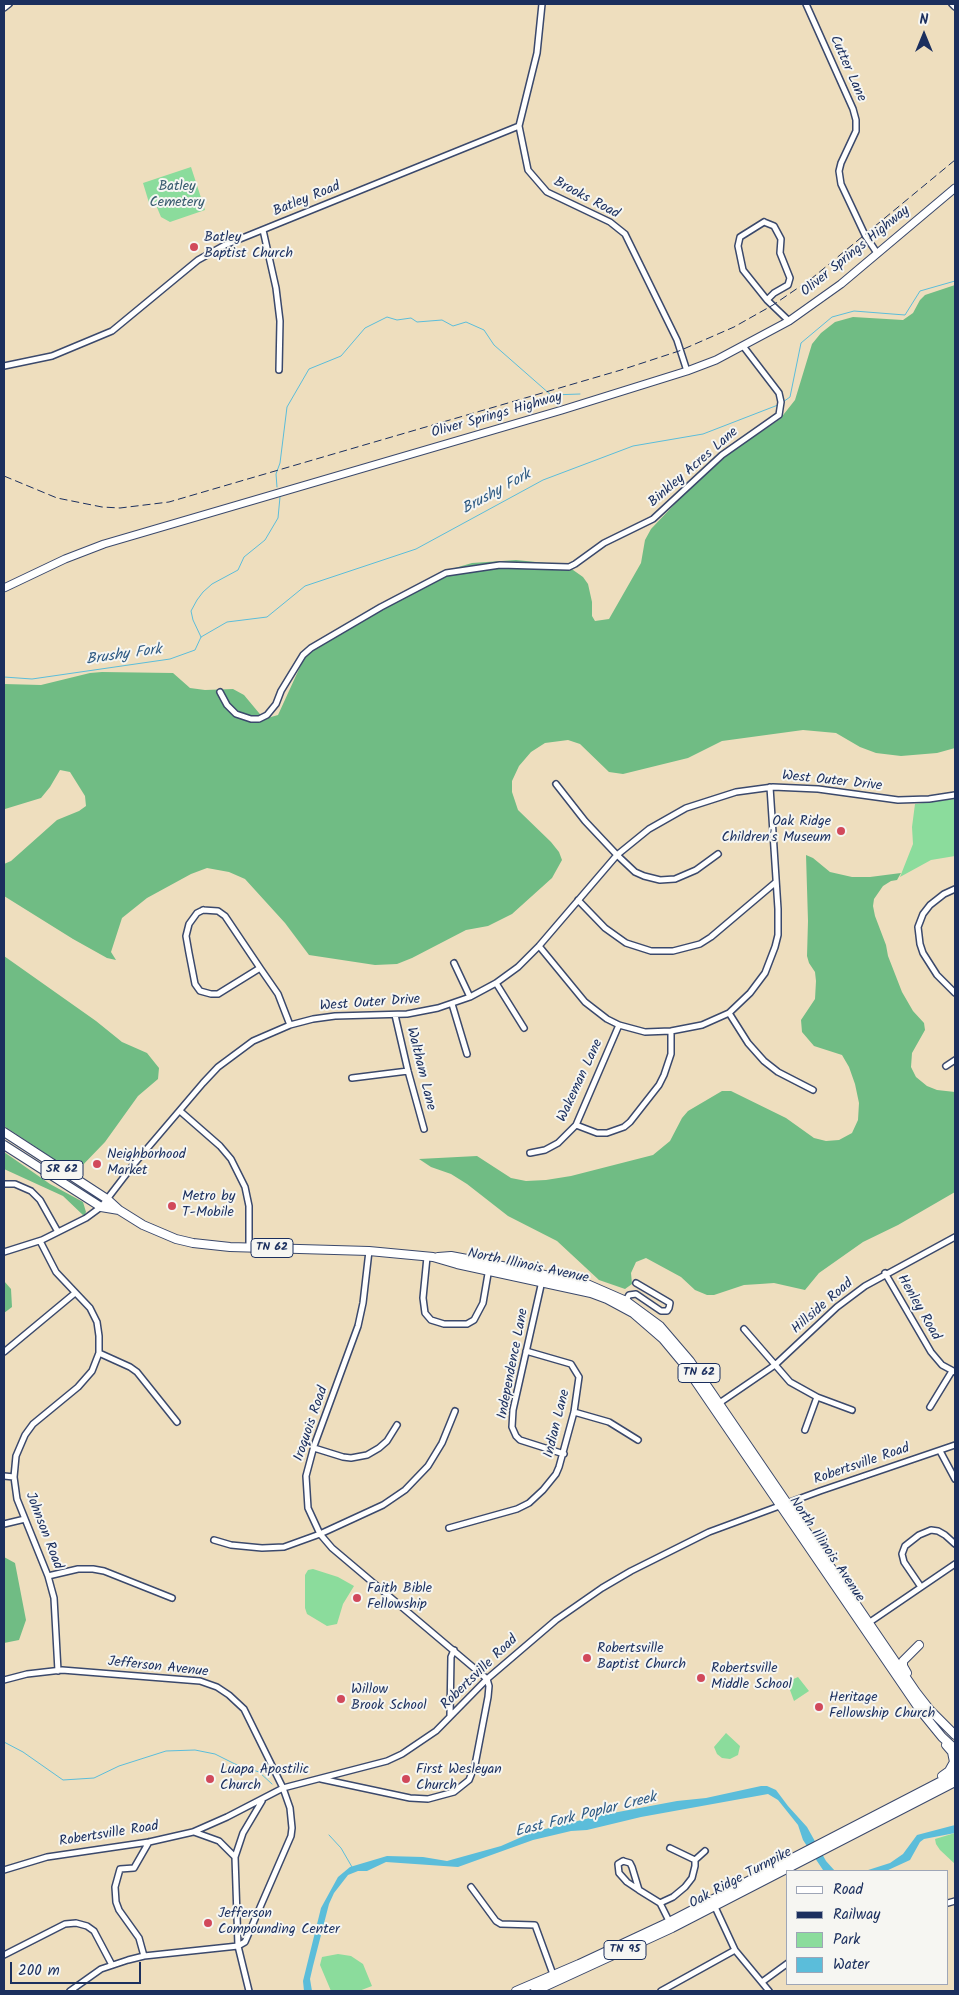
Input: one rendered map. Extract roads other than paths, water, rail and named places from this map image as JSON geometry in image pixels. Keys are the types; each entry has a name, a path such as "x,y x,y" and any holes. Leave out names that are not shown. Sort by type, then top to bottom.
{"highway":[{"name":"SR 62","path":"4,1132 107,1199 118,1210"},
{"name":"SR 62","path":"4,1145 101,1207 118,1210"},
{"name":"North Illinois Avenue","path":"118,1210 143,1225 176,1238 211,1246 369,1251 430,1257 456,1264 489,1267 543,1278 624,1304 663,1338 717,1405 932,1726 955,1749"},
{"name":"TN 62","path":"866,1625 889,1653 926,1705 955,1735"},
{"path":"889,1653 899,1656 919,1645 905,1656 903,1666 926,1705"},
{"path":"937,1717 955,1730"},
{"path":"916,1794 949,1771 954,1762 952,1752 932,1726"},
{"name":"Oak Ridge Turnpike","path":"535,1991 554,1979 715,1906 810,1852 955,1774"},
{"name":"Oak Ridge Turnpike","path":"823,1845 861,1830 955,1782"},
{"path":"861,1830 900,1815 955,1788"},
{"path":"671,1925 810,1852"},
{"path":"516,1991 554,1979"}],"main road":[{"name":"Oliver Springs Highway","path":"4,588 65,559 104,544 520,422 687,371 716,360 788,321 840,284 955,188"}],"street":[{"path":"4,8 8,4"},
{"path":"519,126 537,53 542,4"},
{"name":"Cutter Lane","path":"806,4 856,120 856,130 839,171 841,184 865,235 876,253"},
{"path":"952,4 955,7"},
{"name":"Batley Road","path":"4,366 52,356 112,331 198,260 225,245 519,126"},
{"name":"Brooks Road","path":"519,126 528,170 536,181 547,192 610,222 625,234 677,340 687,371"},
{"path":"767,300 774,293 788,285 790,278 780,253 781,239 774,226 764,222 740,237 738,246 744,270 767,300 788,321"},
{"path":"263,230 276,288 280,321 279,370"},
{"name":"Binkley Acres Lane","path":"220,692 236,714 259,720 276,704 281,691 304,655 311,648 380,607 446,573 500,565 541,565 563,568 575,564 604,543 653,519 722,454 779,412 780,398 775,387 743,346"},
{"path":"556,784 585,820 617,855 638,874 651,879 675,879 696,870 718,854"},
{"path":"539,946 585,1002 607,1019 619,1025 645,1032 671,1031 702,1025 729,1012 758,984 770,961 778,934 770,787"},
{"name":"West Outer Drive","path":"4,1252 58,1232 86,1218 101,1207 134,1164 218,1067 253,1041 290,1026 325,1017 395,1015 424,1012 470,997 496,983 518,967 539,946 617,855 649,829 686,808 736,792 770,787 818,789 898,800 929,799 955,795"},
{"path":"578,900 606,928 626,943 651,951 673,951 700,944 712,936 776,882"},
{"path":"955,890 936,899 923,914 918,927 920,944 937,975 955,993"},
{"path":"260,968 218,994 200,991 195,984 186,936 189,924 197,913 203,910 218,911 225,916 278,994 290,1026"},
{"path":"454,963 470,997"},
{"path":"496,983 524,1028"},
{"path":"452,1004 467,1054"},
{"path":"729,1012 748,1043 764,1061 778,1072 813,1090"},
{"name":"Waltham Lane","path":"395,1015 424,1129"},
{"name":"Wakeman Lane","path":"530,1153 545,1150 558,1143 576,1125 619,1025"},
{"path":"576,1125 597,1133 607,1133 624,1127 630,1122 659,1085 668,1067 671,1054 671,1031"},
{"path":"946,1066 955,1060"},
{"path":"352,1078 408,1070"},
{"path":"180,1111 227,1154 246,1187 249,1206 249,1248"},
{"path":"4,1184 15,1184 31,1191 40,1200 58,1232"},
{"name":"Hillside Road","path":"717,1405 775,1365 837,1307 885,1273 955,1237"},
{"name":"Johnson Road","path":"40,1240 56,1272 90,1308 97,1322 100,1336 99,1353 92,1371 86,1380 40,1417 25,1435 16,1456 14,1477 17,1499 48,1576 54,1598 58,1671"},
{"name":"Iroquois Road","path":"369,1251 364,1301 358,1326 314,1448 306,1476 309,1513 320,1534 332,1548 487,1679"},
{"path":"430,1257 423,1306 425,1313 431,1320 444,1324 467,1324 474,1320 483,1303 489,1267"},
{"name":"Henley Road","path":"885,1273 931,1352 942,1365 953,1372"},
{"name":"Independence Lane","path":"543,1278 512,1420 513,1432 522,1441 564,1454"},
{"path":"624,1304 629,1296 636,1294 662,1311 669,1308 670,1303 636,1283"},
{"path":"4,1352 75,1293"},
{"path":"744,1329 790,1382 817,1397 852,1410"},
{"name":"Indian Lane","path":"449,1528 517,1509 529,1503 556,1474 564,1454 574,1412 579,1376 575,1368 567,1362 526,1351"},
{"path":"99,1353 137,1372 177,1422"},
{"path":"930,1407 953,1372"},
{"path":"805,1430 817,1397"},
{"path":"214,1540 232,1545 274,1549 295,1544 320,1534 383,1505 414,1483 433,1460 455,1410"},
{"path":"574,1412 609,1422 638,1440"},
{"path":"314,1448 342,1457 351,1458 367,1454 379,1448 387,1441 397,1425"},
{"name":"Robertsville Road","path":"4,1870 47,1857 150,1842 193,1832 264,1799 283,1788 372,1766 402,1754 436,1731 487,1679 556,1620 602,1588 631,1571 709,1532 820,1491 955,1445"},
{"path":"940,1451 955,1479"},
{"path":"4,1476 14,1477"},
{"path":"4,1524 25,1520"},
{"path":"921,1587 904,1562 902,1554 905,1546 919,1535 931,1530 946,1535 955,1544"},
{"path":"866,1625 955,1564"},
{"path":"48,1576 78,1569 93,1569 172,1598"},
{"path":"450,1716 451,1657 454,1650"},
{"name":"Jefferson Avenue","path":"4,1680 27,1674 58,1671 194,1681 216,1687 229,1695 244,1709 283,1788 292,1818 291,1836 245,1942 238,1946"},
{"path":"318,1778 410,1798 428,1799 454,1792 469,1780 475,1765 488,1698 489,1686 487,1679"},
{"path":"249,1991 238,1946 235,1857 247,1825 264,1799"},
{"path":"193,1832 219,1841 235,1857"},
{"path":"144,1956 140,1938 119,1910 116,1902 115,1887 120,1869 134,1868 150,1842"},
{"path":"670,1848 695,1860"},
{"path":"660,1903 680,1892 692,1878 695,1860 705,1851"},
{"path":"639,1890 630,1863 626,1861 620,1863 618,1867 620,1876 630,1885 660,1903 671,1925"},
{"path":"470,1887 496,1921 501,1924 535,1925 554,1979"},
{"path":"715,1906 735,1950 769,1991"},
{"path":"4,1955 65,1924 76,1923 87,1926 94,1931 112,1965"},
{"path":"70,1991 92,1975 112,1965 144,1956 238,1946"},
{"path":"662,1991 735,1950"},
{"path":"762,1982 786,1964"}],"water":[{"name":"East Fork Poplar Creek","path":"761,1786 767,1786 776,1790 807,1827 826,1861 834,1870 823,1870 803,1840 798,1825 778,1800 768,1794 641,1817 587,1830 571,1831 533,1840 458,1867 386,1862 367,1871 358,1871 348,1875 334,1893 329,1904 310,1979 312,1991 304,1991 303,1981 321,1908 338,1877 350,1867 387,1856 423,1857 447,1861 501,1846 533,1832 602,1815 677,1801 706,1798"},
{"path":"955,1825 955,1833 924,1839 920,1842 910,1860 888,1870 868,1870 890,1863 903,1854 917,1835"}],"waterway":[{"name":"Brushy Fork","path":"783,402 790,397 801,343 832,317 854,311 905,315 920,291 955,281"},
{"path":"277,487 276,474 280,463 287,407 309,369 341,356 365,328 387,317 397,320 411,318 417,322 442,320 453,326 466,322 484,330 494,345 551,395 580,394"},
{"name":"Brushy Fork","path":"4,677 32,679 170,659 195,650 201,637 227,622 267,617 305,586 416,549 543,480 633,446 703,434 778,405"},
{"path":"201,637 191,611 197,600 212,584 238,570 244,557 265,540 278,518 280,497"},
{"path":"4,1742 23,1752 63,1780 94,1778 119,1766 166,1751 195,1750 215,1754 235,1764 259,1772 272,1784"},
{"path":"329,1835 341,1848 352,1867"}],"railway":[{"path":"4,476 57,498 102,507 120,508 169,502 621,370 679,351 734,327 773,305 811,279 955,160"}],"place":[{"name":"Batley Baptist Church","path":"194,247"},
{"name":"Oak Ridge Children's Museum","path":"841,831"},
{"name":"Neighborhood Market","path":"97,1164"},
{"name":"Metro by T-Mobile","path":"172,1206"},
{"name":"Faith Bible Fellowship","path":"357,1598"},
{"name":"Robertsville Baptist Church","path":"587,1658"},
{"name":"Robertsville Middle School","path":"701,1678"},
{"name":"Willow Brook School","path":"341,1699"},
{"name":"Heritage Fellowship Church","path":"819,1707"},
{"name":"Luapa Apostilic Church","path":"210,1779"},
{"name":"First Wesleyan Church","path":"406,1779"},
{"name":"Jefferson Compounding Center","path":"208,1923"}],"park label":[{"name":"Batley Cemetery","path":"177,196"}]}
